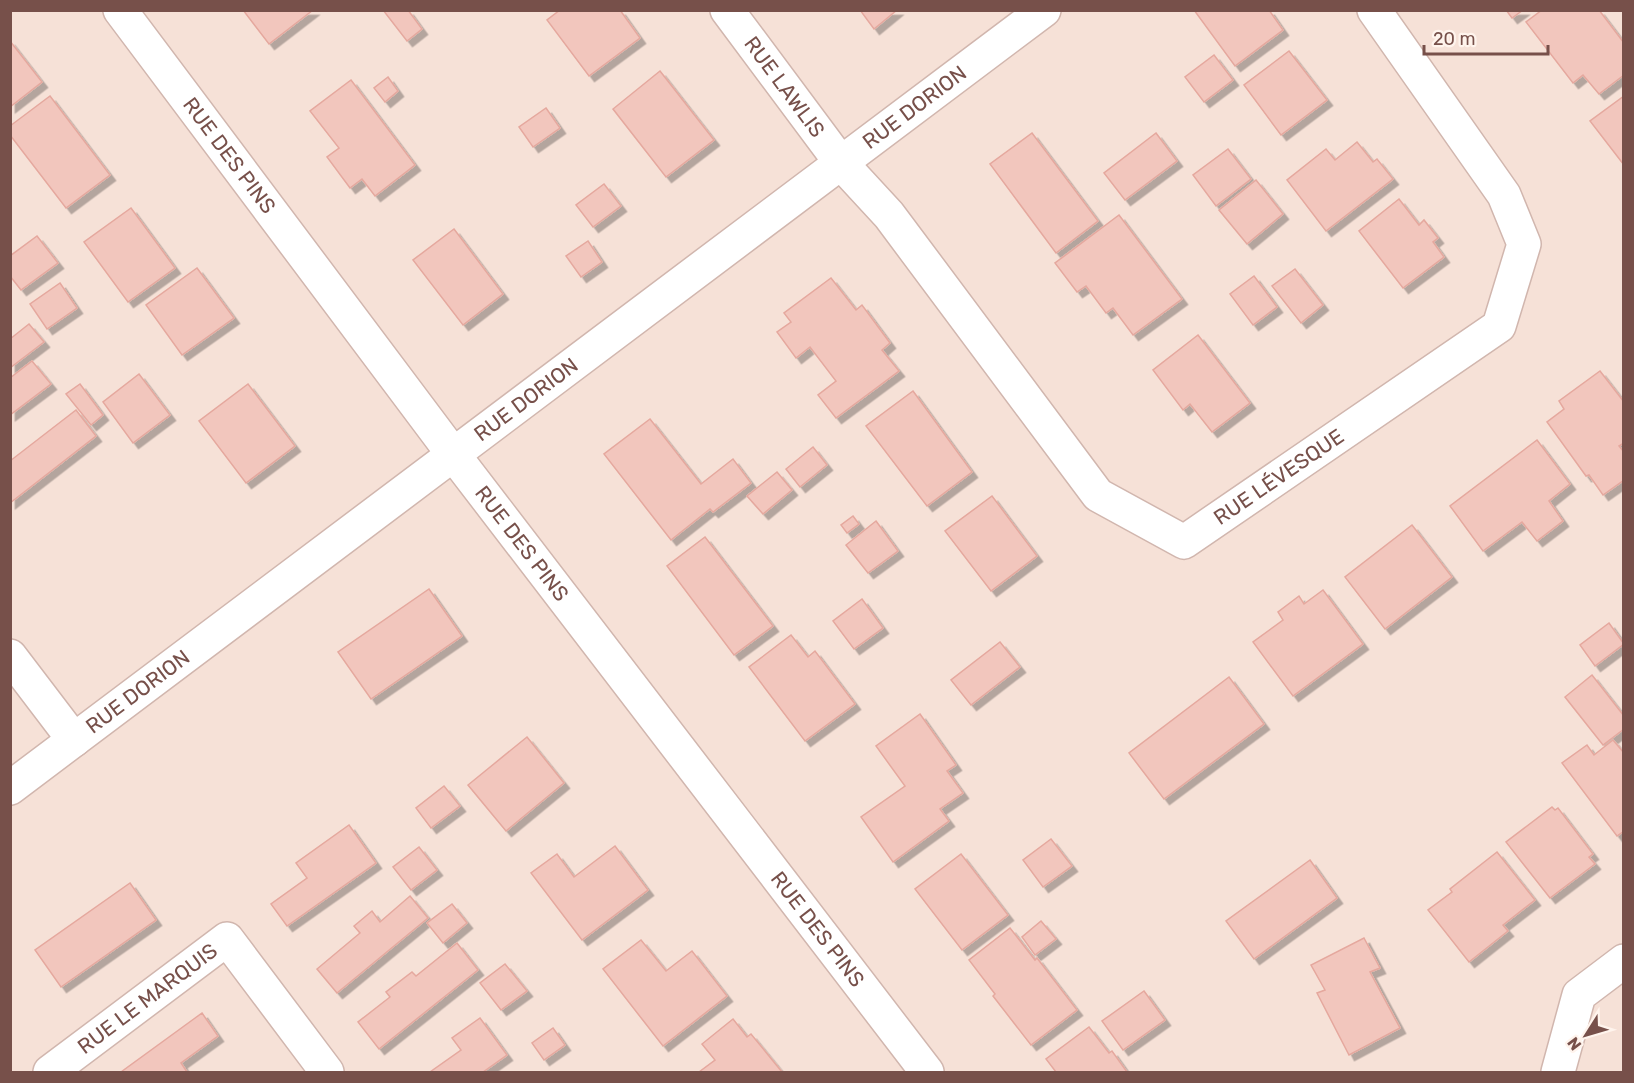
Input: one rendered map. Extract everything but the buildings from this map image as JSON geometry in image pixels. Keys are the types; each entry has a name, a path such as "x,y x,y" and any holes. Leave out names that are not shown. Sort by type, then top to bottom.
{"street":[{"name":"RUE DES PINS","path":"120,10 453,454 927,1072"},
{"name":"RUE LAWLIS","path":"728,10 841,163"},
{"name":"RUE DORION","path":"10,788 1044,10"},
{"name":"RUE LÉVESQUE","path":"841,163 889,215 1098,495 1184,542 1499,326 1524,244 1504,195 1374,10"},
{"path":"10,656 74,740"},
{"name":"RUE LE MARQUIS","path":"50,1072 227,939 327,1072"},
{"path":"1558,1072 1579,995 1623,961"}],"shaded area":[{"path":"11,11 1623,11 1623,1072 11,1072"}]}
